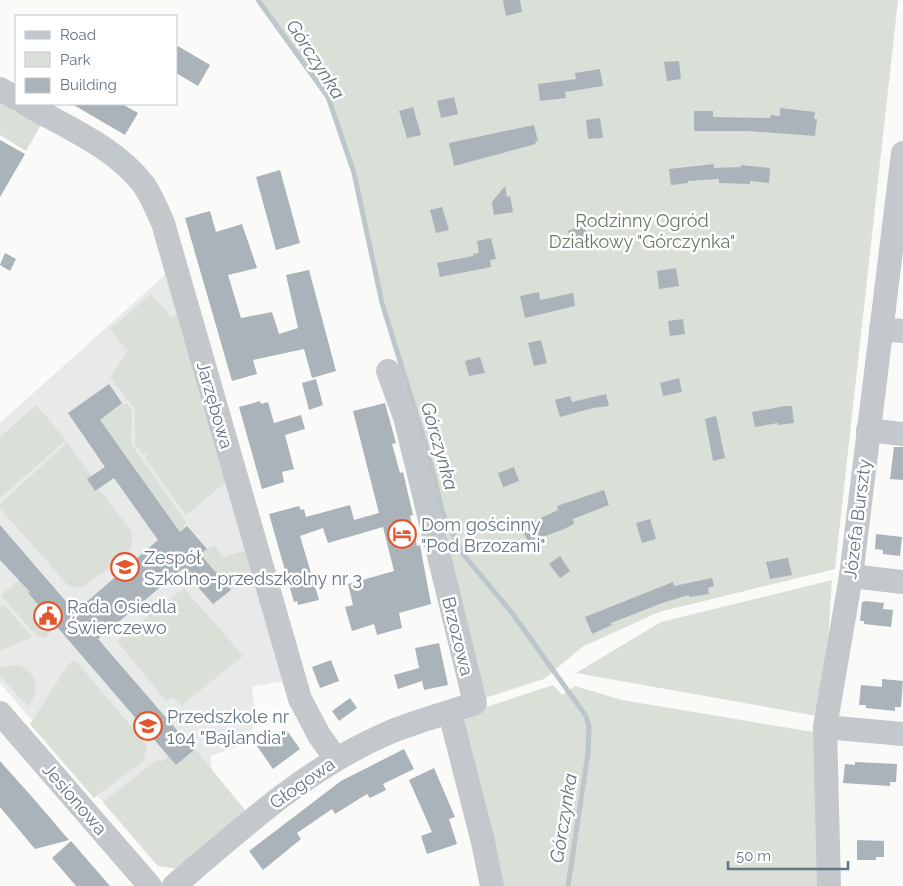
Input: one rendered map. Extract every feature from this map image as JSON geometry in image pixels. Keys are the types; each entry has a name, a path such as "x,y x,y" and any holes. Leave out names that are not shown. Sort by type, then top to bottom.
{"street":[{"path":"0,89 15,97"},
{"name":"Jarzębowa","path":"28,105 121,162 144,186 154,201 163,223 300,699 319,735 336,759"},
{"name":"Józefa Burszty","path":"830,886 825,727 851,576 868,430 892,330 903,153"},
{"name":"Brzozowa","path":"388,371 405,417 475,703 450,713"},
{"path":"868,430 903,434"},
{"path":"851,576 903,582"},
{"name":"Jesionowa","path":"0,713 150,886"},
{"path":"450,713 483,842 492,886"},
{"name":"Głogowa","path":"174,886 262,810 336,759 388,733 450,713"},
{"path":"825,727 903,734"}],"shaded area":[{"name":"Zespół Szkolno-przedszkolny nr 3","path":"166,274 283,681 252,687 256,723 239,746 211,756 211,769 245,810 158,866 0,683 0,423"}],"green space":[{"name":"Rodzinny Ogród Działkowy \"Górczynka\"","path":"258,0 898,0 835,569 659,612 582,647 544,679 485,698 412,418 409,391 382,303 354,173 328,97"},
{"path":"0,101 41,125 26,151 0,135"},
{"path":"151,294 171,317 178,315 227,481 186,515 145,458 148,455 146,453 143,455 135,444 135,410 110,377 128,351 110,329"},
{"path":"121,404 127,404 132,411 131,444 186,522 181,532 100,420"},
{"path":"36,405 66,440 0,498 0,437"},
{"path":"67,443 92,476 87,480 95,491 99,489 132,532 132,545 127,555 81,588 69,586 0,508 0,504"},
{"path":"214,545 223,557 246,550 256,584 230,589 200,554"},
{"path":"19,580 30,592 28,594 56,626 45,638 36,635 1,595"},
{"path":"832,580 823,717 576,673 661,622"},
{"path":"184,588 243,656 182,705 173,697 166,701 117,641"},
{"path":"4,605 32,637 0,651 0,607"},
{"path":"76,661 145,743 147,748 144,760 94,798 30,724 66,668 71,662"},
{"path":"19,665 30,673 35,683 35,694 28,706 0,676 0,667"},
{"path":"553,685 562,695 575,686 622,700 819,733 821,886 498,886 460,723 483,708"},
{"path":"195,749 245,810 178,869 158,866 103,802 158,759 161,762 169,756 176,765"}],"building":[{"path":"503,0 520,0 522,12 506,16"},
{"path":"178,46 210,65 198,86 178,74"},
{"path":"679,61 681,79 667,81 664,62"},
{"path":"600,69 603,86 565,92 566,98 540,101 538,84 576,79 575,73"},
{"path":"454,97 458,114 441,118 437,101"},
{"path":"74,105 124,105 138,113 125,135"},
{"path":"413,107 421,135 407,138 399,111"},
{"path":"780,108 815,112 814,119 817,119 815,136 747,131 694,131 694,111 713,111 713,117 770,118 771,115 780,116"},
{"path":"600,118 603,138 588,139 586,120"},
{"path":"534,125 538,141 535,141 536,144 454,166 449,143"},
{"path":"0,140 25,154 0,197"},
{"path":"714,164 714,168 741,167 741,165 770,168 769,183 750,181 750,184 719,183 719,179 688,181 688,183 671,185 669,169"},
{"path":"280,170 300,243 276,250 256,177"},
{"path":"505,186 507,197 510,196 513,212 494,215 492,202"},
{"path":"442,207 449,230 436,233 430,210"},
{"path":"210,211 216,232 242,224 257,268 228,275 241,318 272,312 279,334 298,328 286,275 309,270 336,371 312,378 304,349 253,360 257,374 232,381 185,218"},
{"path":"580,226 592,235 579,250 572,244 568,231"},
{"path":"491,238 496,259 490,260 491,267 440,277 437,263 473,256 473,254 479,253 477,241"},
{"path":"5,253 16,259 10,271 0,265"},
{"path":"676,268 679,286 659,289 657,271"},
{"path":"539,292 540,300 573,293 575,306 525,318 520,296"},
{"path":"683,319 685,334 670,336 668,321"},
{"path":"541,340 547,363 534,366 528,343"},
{"path":"480,357 485,373 469,376 465,361"},
{"path":"679,378 682,392 663,396 660,383"},
{"path":"316,379 323,405 309,410 302,383"},
{"path":"109,384 122,403 100,420 180,532 187,526 207,549 200,554 231,590 213,604 182,569 98,639 194,750 176,765 28,593 30,592 0,560 0,525 75,612 158,540 114,478 95,491 87,479 105,467 68,413"},
{"path":"606,394 609,406 593,408 560,417 555,400 570,396 572,402"},
{"path":"260,401 261,404 268,402 274,423 301,415 305,429 285,435 294,469 282,472 284,482 262,489 239,407"},
{"path":"385,403 396,443 392,444 400,473 403,472 413,515 410,516 417,546 420,545 431,604 399,613 402,628 377,635 374,624 352,631 345,607 353,605 348,584 394,571 383,527 328,543 323,528 300,536 319,600 298,605 297,601 294,602 269,514 299,506 301,510 304,509 306,517 350,505 354,520 379,513 353,411"},
{"path":"792,406 794,423 778,425 778,423 755,427 752,412"},
{"path":"716,416 725,458 713,461 705,419"},
{"path":"894,447 903,447 903,480 890,479"},
{"path":"514,467 519,481 503,487 498,473"},
{"path":"604,490 609,505 573,519 574,524 562,530 528,542 521,527 558,510 557,506"},
{"path":"650,519 656,539 642,543 636,523"},
{"path":"876,534 902,537 900,556 883,554 883,550 875,549"},
{"path":"560,556 570,571 560,578 549,564"},
{"path":"788,558 792,575 770,579 766,562"},
{"path":"712,578 714,586 708,588 709,594 689,597 689,595 662,603 611,623 612,625 592,634 585,617 673,582 674,586"},
{"path":"862,602 884,603 883,609 893,610 891,627 864,624 864,621 860,621"},
{"path":"439,643 448,685 424,690 422,681 398,689 394,675 419,668 415,648"},
{"path":"331,660 339,681 320,688 312,667"},
{"path":"882,679 903,681 901,707 895,707 895,711 866,708 866,705 859,705 861,685 882,687"},
{"path":"350,698 357,708 339,721 332,711"},
{"path":"285,728 300,749 273,769 257,746"},
{"path":"404,749 414,769 383,784 386,790 370,798 367,794 335,814 332,809 297,833 301,839 263,870 249,851 341,781"},
{"path":"0,761 69,840 35,849 0,807"},
{"path":"855,762 897,764 896,782 890,782 890,786 843,783 845,764 855,765"},
{"path":"434,768 455,817 449,819 457,844 427,854 421,836 432,832 409,780"},
{"path":"857,840 884,841 884,857 876,857 876,860 857,860"},
{"path":"71,841 110,886 76,886 52,858"}],"waterway":[{"name":"Górczynka","path":"258,0 328,97 354,173 382,303 428,452 443,514 463,554 512,613 586,716 589,727 588,753 568,886"}],"place":[{"name":"Dom gościnny \"Pod Brzozami\"","path":"402,534"},
{"name":"Zespół Szkolno-przedszkolny nr 3","path":"125,567"},
{"name":"Rada Osiedla Świerczewo","path":"48,616"},
{"name":"Przedszkole nr 104 \"Bajlandia\"","path":"148,726"}]}
